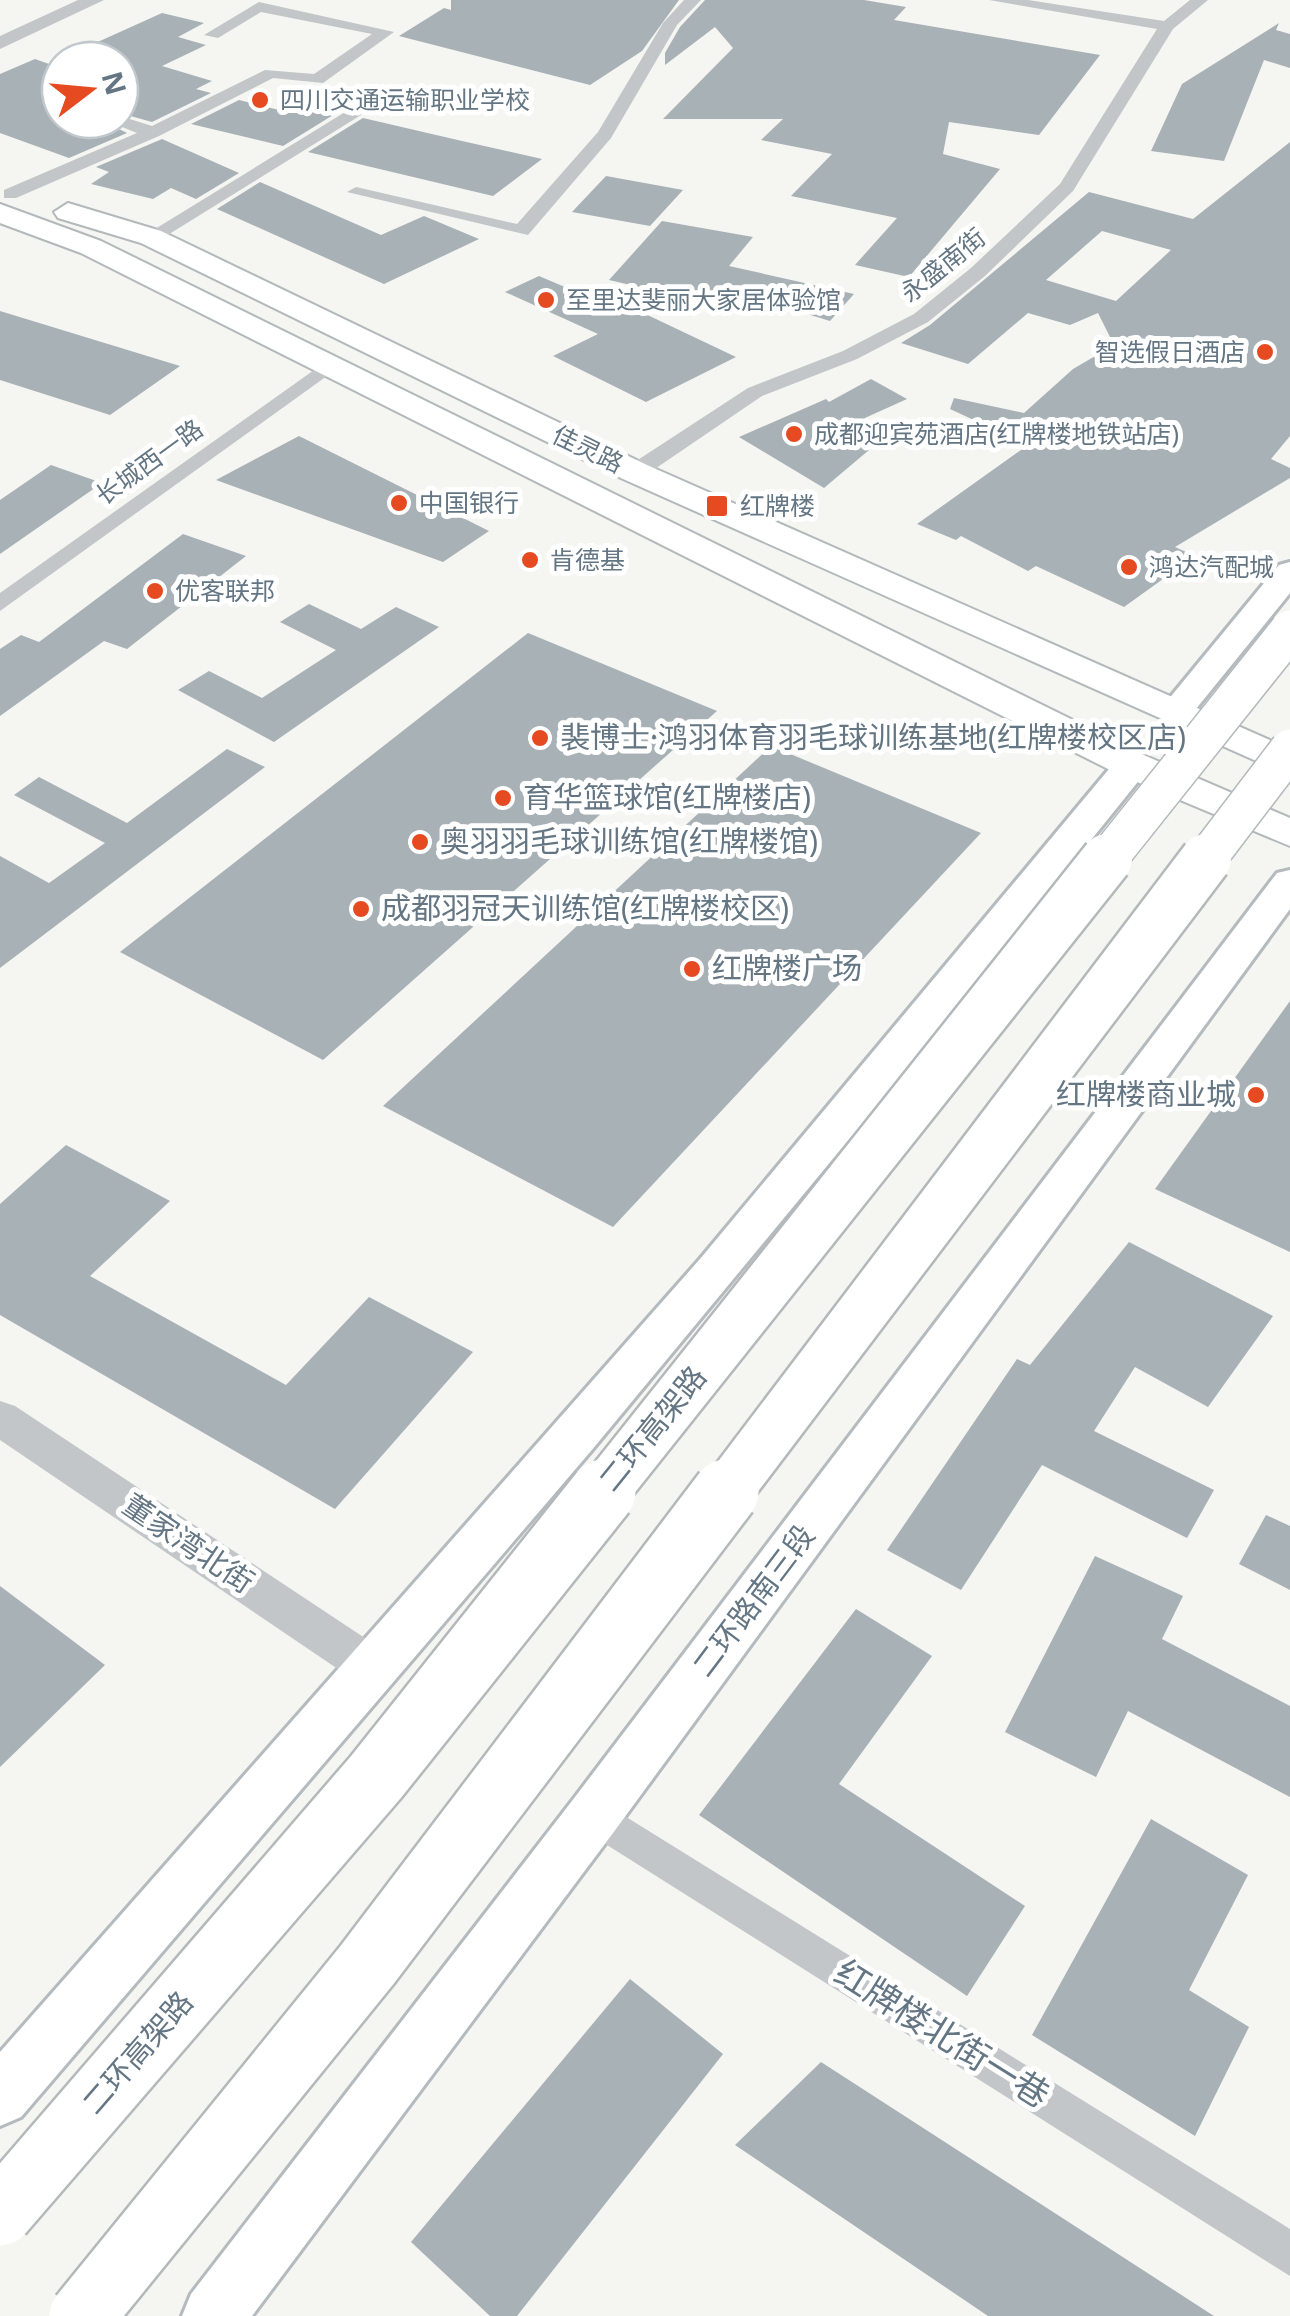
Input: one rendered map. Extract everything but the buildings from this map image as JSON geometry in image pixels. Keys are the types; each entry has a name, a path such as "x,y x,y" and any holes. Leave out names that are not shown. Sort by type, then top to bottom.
{"highway":[{"name":"二环高架路","path":"0,2213 376,1777 1290,630"},
{"path":"82,2316 379,1949 1290,749"}],"main road":[{"name":"佳灵路","path":"3,200 151,237 635,472 1290,764"},
{"name":"佳灵路","path":"3,200 170,290 331,364 1132,765 1290,833"},
{"path":"0,2096 376,1670 961,980 1290,572"},
{"name":"二环路南三段","path":"213,2316 594,1815 1290,882"}],"street":[{"path":"0,28 64,0"},
{"path":"0,43 94,0"},
{"path":"356,192 521,231 605,134 670,22 692,0"},
{"path":"996,0 1167,26"},
{"name":"永盛南街","path":"635,472 756,392 850,355 921,318 978,272 1067,187 1167,26 1200,0"},
{"path":"3,200 271,73 317,79 386,32 259,7 212,35"},
{"path":"151,237 354,111"},
{"path":"140,128 153,132"},
{"name":"长城西一路","path":"0,604 331,364"},
{"name":"董家湾北街","path":"0,1418 376,1670"},
{"name":"红牌楼北街一巷","path":"594,1815 1290,2254"}],"place":[{"name":"四川交通运输职业学校","path":"260,100"},
{"name":"至里达斐丽大家居体验馆","path":"546,300"},
{"name":"智选假日酒店","path":"1265,352"},
{"name":"成都迎宾苑酒店(红牌楼地铁站店)","path":"794,434"},
{"name":"中国银行","path":"399,503"},
{"name":"红牌楼","path":"717,506"},
{"name":"肯德基","path":"530,560"},
{"name":"鸿达汽配城","path":"1129,567"},
{"name":"优客联邦","path":"155,591"},
{"name":"裴博士·鸿羽体育羽毛球训练基地(红牌楼校区店)","path":"540,738"},
{"name":"育华篮球馆(红牌楼店)","path":"503,798"},
{"name":"奥羽羽毛球训练馆(红牌楼馆)","path":"420,842"},
{"name":"成都羽冠天训练馆(红牌楼校区)","path":"361,909"},
{"name":"红牌楼广场","path":"692,969"},
{"name":"红牌楼商业城","path":"1256,1095"}]}
